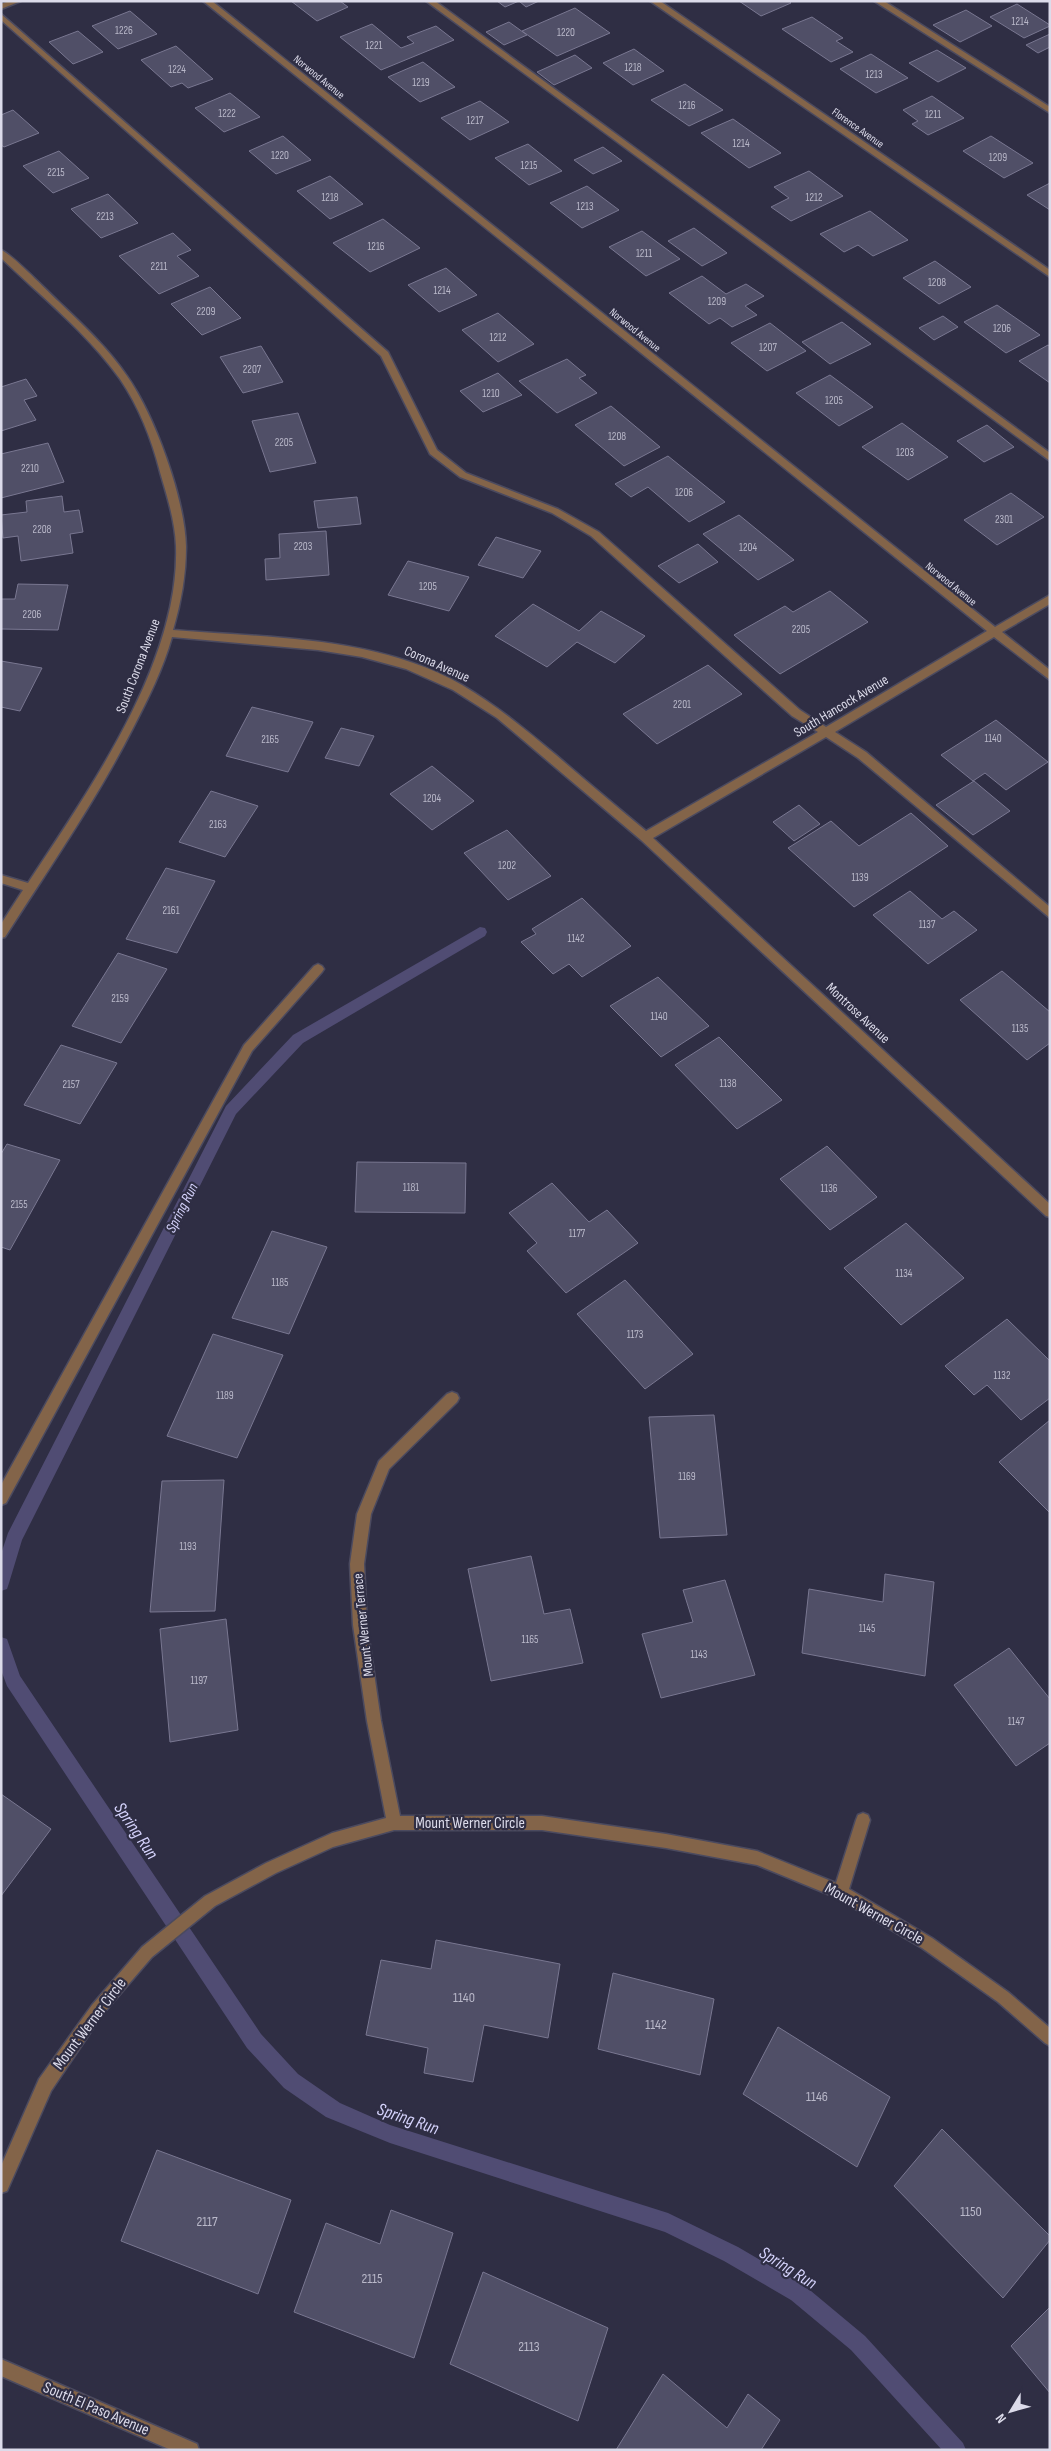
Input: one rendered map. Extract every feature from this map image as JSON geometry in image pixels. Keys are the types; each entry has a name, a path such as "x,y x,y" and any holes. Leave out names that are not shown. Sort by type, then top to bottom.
{"street":[{"path":"1,7 17,1"},
{"name":"Norwood Avenue","path":"207,1 1050,676"},
{"path":"430,1 1050,458"},
{"name":"Florence Avenue","path":"654,1 1050,274"},
{"path":"878,1 1050,111"},
{"path":"1,16 380,348 385,354 433,452 463,475 555,511 595,534 796,713 862,755 1050,914"},
{"name":"South Corona Avenue","path":"1,253 100,349 124,379 148,423 163,461 174,503 181,548 178,591 168,633 134,718 107,767 1,934"},
{"name":"South Hancock Avenue","path":"645,837 826,733 1050,599"},
{"name":"Corona Avenue","path":"168,633 318,646 362,653 409,666 457,687 501,715 645,837"},
{"name":"Montrose Avenue","path":"645,837 1050,1212"},
{"path":"1,879 30,888"},
{"path":"1,1499 248,1048 318,969"},
{"name":"Mount Werner Terrace","path":"394,1822 374,1721 362,1635 358,1556 364,1514 384,1465 452,1398"},
{"path":"840,1892 863,1820"},
{"name":"Mount Werner Circle","path":"1,2185 45,2085 97,2010 147,1952 210,1901 271,1868 332,1840 394,1822 542,1823 666,1841 757,1858 840,1892 927,1943 1003,1998 1050,2038"},
{"name":"South El Paso Avenue","path":"1,2368 191,2450"}],"building":[{"path":"291,1 340,1 348,7 317,21"},
{"path":"497,1 519,1 505,7"},
{"path":"519,1 539,1 526,7"},
{"path":"739,1 789,1 791,3 761,16"},
{"path":"1017,4 1050,26 1024,38 990,17"},
{"path":"575,8 610,33 557,56 522,31"},
{"path":"966,10 992,26 960,42 933,25"},
{"path":"130,11 157,34 118,49 92,26"},
{"path":"812,17 843,38 836,41 853,52 831,62 782,29"},
{"path":"509,22 527,35 504,45 486,32"},
{"path":"372,24 401,48 414,43 407,37 436,26 454,40 381,70 340,37"},
{"path":"78,31 103,52 73,64 49,42"},
{"path":"1050,34 1050,47 1038,53 1026,45"},
{"path":"176,46 213,79 188,88 182,83 171,87 141,60"},
{"path":"634,49 664,71 633,85 603,63"},
{"path":"937,50 966,68 938,82 909,63"},
{"path":"871,54 908,78 876,93 840,69"},
{"path":"575,55 592,68 554,85 537,72"},
{"path":"423,62 455,87 420,102 388,77"},
{"path":"685,84 723,110 689,126 651,100"},
{"path":"230,93 260,117 224,132 195,108"},
{"path":"932,96 964,118 928,135 912,124 918,121 903,110"},
{"path":"480,101 509,122 470,140 441,118"},
{"path":"13,110 39,133 4,147 1,145 1,115"},
{"path":"733,119 781,153 749,168 701,133"},
{"path":"283,136 311,160 276,174 249,151"},
{"path":"991,136 1033,163 1004,178 963,151"},
{"path":"528,144 562,171 529,185 495,158"},
{"path":"603,147 622,161 593,174 574,160"},
{"path":"59,151 89,178 53,193 23,166"},
{"path":"809,171 843,196 791,221 771,207 789,198 774,187"},
{"path":"330,176 363,204 330,219 297,191"},
{"path":"1050,183 1050,210 1027,195"},
{"path":"587,186 619,210 582,228 550,203"},
{"path":"108,194 138,223 101,238 71,209"},
{"path":"870,211 908,240 873,256 858,245 844,252 820,234"},
{"path":"383,219 420,248 370,272 333,243"},
{"path":"694,228 727,253 702,266 668,241"},
{"path":"642,231 680,259 646,276 609,247"},
{"path":"173,233 191,250 177,256 199,276 159,294 119,256"},
{"path":"935,261 971,287 939,304 903,278"},
{"path":"446,268 477,295 439,312 408,285"},
{"path":"702,276 726,294 746,284 764,296 745,306 757,315 732,327 720,318 709,324 669,293"},
{"path":"210,287 241,318 202,335 171,304"},
{"path":"997,305 1040,335 1006,353 964,322"},
{"path":"498,313 534,344 498,362 462,330"},
{"path":"943,316 958,327 934,340 919,328"},
{"path":"842,322 871,344 830,364 802,342"},
{"path":"770,323 806,351 767,371 731,343"},
{"path":"1048,345 1050,346 1050,383 1019,361"},
{"path":"261,346 283,382 243,393 220,357"},
{"path":"567,359 586,375 579,378 597,393 557,413 519,381"},
{"path":"498,373 522,395 483,412 460,391"},
{"path":"830,375 873,407 839,426 796,393"},
{"path":"26,379 37,396 24,400 36,420 1,431 1,387"},
{"path":"611,406 660,447 624,466 575,425"},
{"path":"298,413 316,463 270,472 252,421"},
{"path":"902,423 948,457 908,480 862,447"},
{"path":"987,425 1014,447 984,462 957,441"},
{"path":"48,443 64,482 1,498 1,454"},
{"path":"668,456 725,502 689,522 648,487 631,497 615,484"},
{"path":"1011,493 1044,517 997,545 964,520"},
{"path":"62,496 64,512 79,510 83,532 70,534 73,553 21,561 18,536 3,538 1,515 27,512 26,501"},
{"path":"357,497 361,524 318,528 314,501"},
{"path":"739,515 794,560 758,580 703,534"},
{"path":"326,531 329,575 266,580 265,559 280,558 279,534"},
{"path":"496,537 541,551 523,578 478,565"},
{"path":"698,544 718,562 679,583 658,566"},
{"path":"408,561 469,577 449,611 388,595"},
{"path":"18,584 68,585 58,630 1,629 1,599 15,599"},
{"path":"830,591 868,622 780,674 734,635 785,606 793,612"},
{"path":"533,604 579,631 601,611 645,636 615,663 577,642 547,667 495,636"},
{"path":"1,661 42,668 20,711 1,707"},
{"path":"708,665 742,694 657,744 623,714"},
{"path":"252,707 313,722 288,772 226,756"},
{"path":"996,720 1048,762 1006,790 985,773 973,781 941,755"},
{"path":"341,728 374,736 359,766 325,758"},
{"path":"432,766 474,801 432,830 390,794"},
{"path":"974,781 1010,811 973,835 936,805"},
{"path":"211,791 258,806 225,857 179,842"},
{"path":"799,805 820,824 794,841 773,822"},
{"path":"911,813 948,846 854,907 788,848 831,821 859,846"},
{"path":"507,830 551,876 508,900 464,853"},
{"path":"166,868 215,881 177,953 126,939"},
{"path":"910,891 942,919 954,911 977,930 928,964 873,915"},
{"path":"582,898 631,946 582,977 569,964 553,974 521,942 536,934 532,929"},
{"path":"118,953 167,969 121,1043 72,1026"},
{"path":"1002,971 1050,1012 1050,1043 1027,1060 960,1000"},
{"path":"658,977 709,1026 661,1057 610,1006"},
{"path":"719,1037 782,1100 737,1129 675,1065"},
{"path":"61,1045 117,1063 80,1124 24,1105"},
{"path":"7,1144 60,1160 10,1250 1,1247 1,1154"},
{"path":"827,1146 877,1197 830,1230 780,1179"},
{"path":"357,1162 466,1163 465,1213 355,1212"},
{"path":"552,1183 589,1222 607,1210 638,1243 566,1293 527,1251 537,1243 509,1213"},
{"path":"906,1223 964,1278 901,1325 844,1268"},
{"path":"272,1231 327,1247 289,1334 232,1318"},
{"path":"625,1280 693,1354 645,1389 577,1314"},
{"path":"1007,1319 1050,1361 1050,1398 1021,1420 987,1385 974,1395 945,1366"},
{"path":"213,1334 283,1355 237,1458 167,1436"},
{"path":"714,1415 727,1535 660,1538 649,1417"},
{"path":"1050,1420 1050,1513 999,1462"},
{"path":"224,1480 215,1611 150,1612 162,1481"},
{"path":"531,1556 544,1614 570,1609 583,1663 491,1681 468,1569"},
{"path":"885,1574 934,1582 925,1676 802,1653 809,1589 883,1602"},
{"path":"725,1580 755,1675 661,1698 642,1634 693,1622 683,1590"},
{"path":"226,1619 238,1730 170,1742 160,1629"},
{"path":"1009,1648 1050,1699 1050,1743 1016,1766 954,1685"},
{"path":"1,1794 51,1829 1,1896"},
{"path":"436,1940 560,1964 548,2038 484,2025 473,2082 424,2073 428,2048 366,2035 381,1960 431,1969"},
{"path":"613,1973 714,1999 700,2075 598,2049"},
{"path":"778,2027 890,2097 857,2167 743,2094"},
{"path":"942,2129 1050,2236 1050,2240 1003,2298 894,2186"},
{"path":"157,2150 291,2200 258,2294 121,2241"},
{"path":"391,2210 453,2233 414,2358 294,2312 326,2223 380,2244"},
{"path":"483,2272 608,2328 578,2421 450,2364"},
{"path":"1050,2307 1050,2393 1011,2346"},
{"path":"663,2374 727,2428 748,2394 780,2420 761,2450 616,2450"}],"waterway":[{"name":"Spring Run","path":"1,1583 14,1538 231,1110 298,1039 480,932"},
{"name":"Spring Run","path":"1,1645 13,1680 254,2041 291,2081 333,2110 390,2134 668,2223 731,2254 798,2293 858,2343 956,2450"}]}
